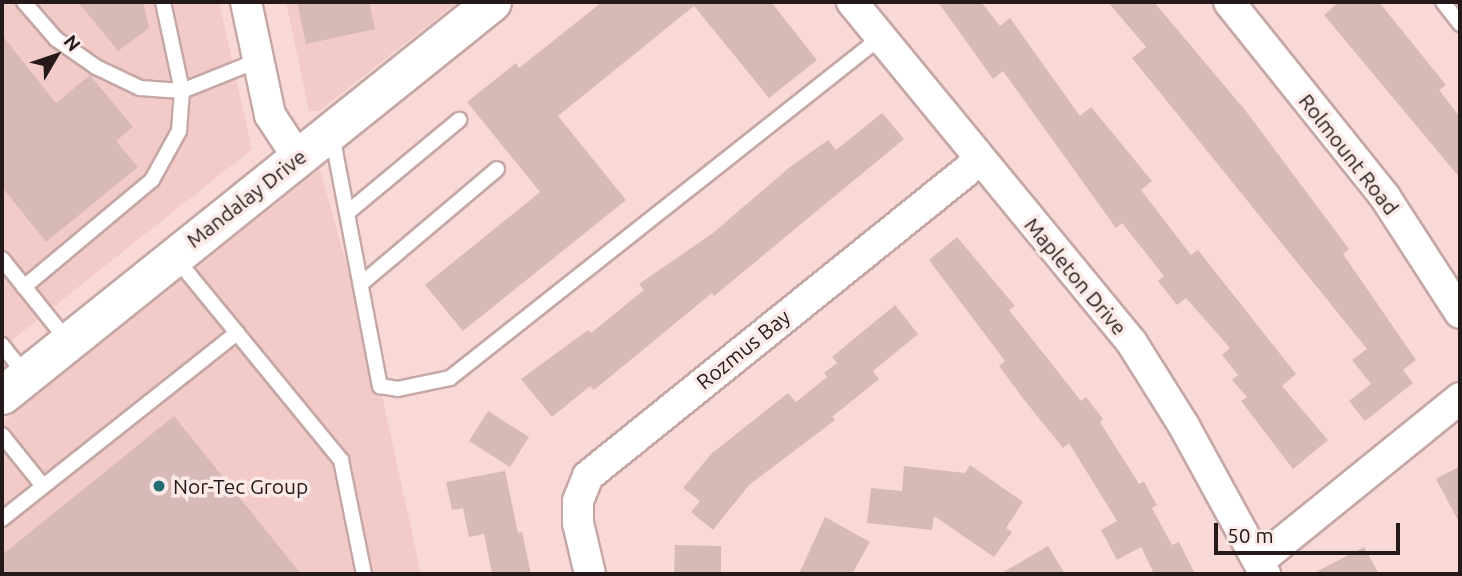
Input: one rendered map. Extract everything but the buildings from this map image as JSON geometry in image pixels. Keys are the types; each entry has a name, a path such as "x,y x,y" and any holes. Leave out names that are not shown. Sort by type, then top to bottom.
{"street":[{"path":"246,2 270,115 297,156"},
{"name":"Mandalay Drive","path":"14,385 492,2"},
{"name":"Mapleton Drive","path":"852,2 1132,343 1262,568"},
{"name":"Rolmount Road","path":"1229,2 1385,197 1460,313"},
{"name":"Rozmus Bay","path":"590,574 578,523 578,501 588,476 980,160"},
{"path":"1262,568 1460,398"}],"lane":[{"path":"24,2 56,39 96,67 140,88 182,91 259,60"},
{"path":"24,287 152,180 179,131 182,91 163,2"},
{"path":"1443,2 1460,24"},
{"path":"331,130 380,386 398,388 450,377 881,37"},
{"path":"347,213 459,120"},
{"path":"361,284 497,169"},
{"path":"174,255 341,460 364,574"},
{"path":"2,259 68,341"},
{"path":"2,519 237,333"},
{"path":"2,345 14,385"},
{"path":"2,436 43,486"}],"shaded area":[{"path":"2,2 219,2 252,149 2,348"},
{"path":"286,2 458,2 319,111 309,111"},
{"path":"320,169 380,386 421,574 2,574 2,423"}],"place":[{"name":"Nor-Tec Group","path":"159,486"}]}
